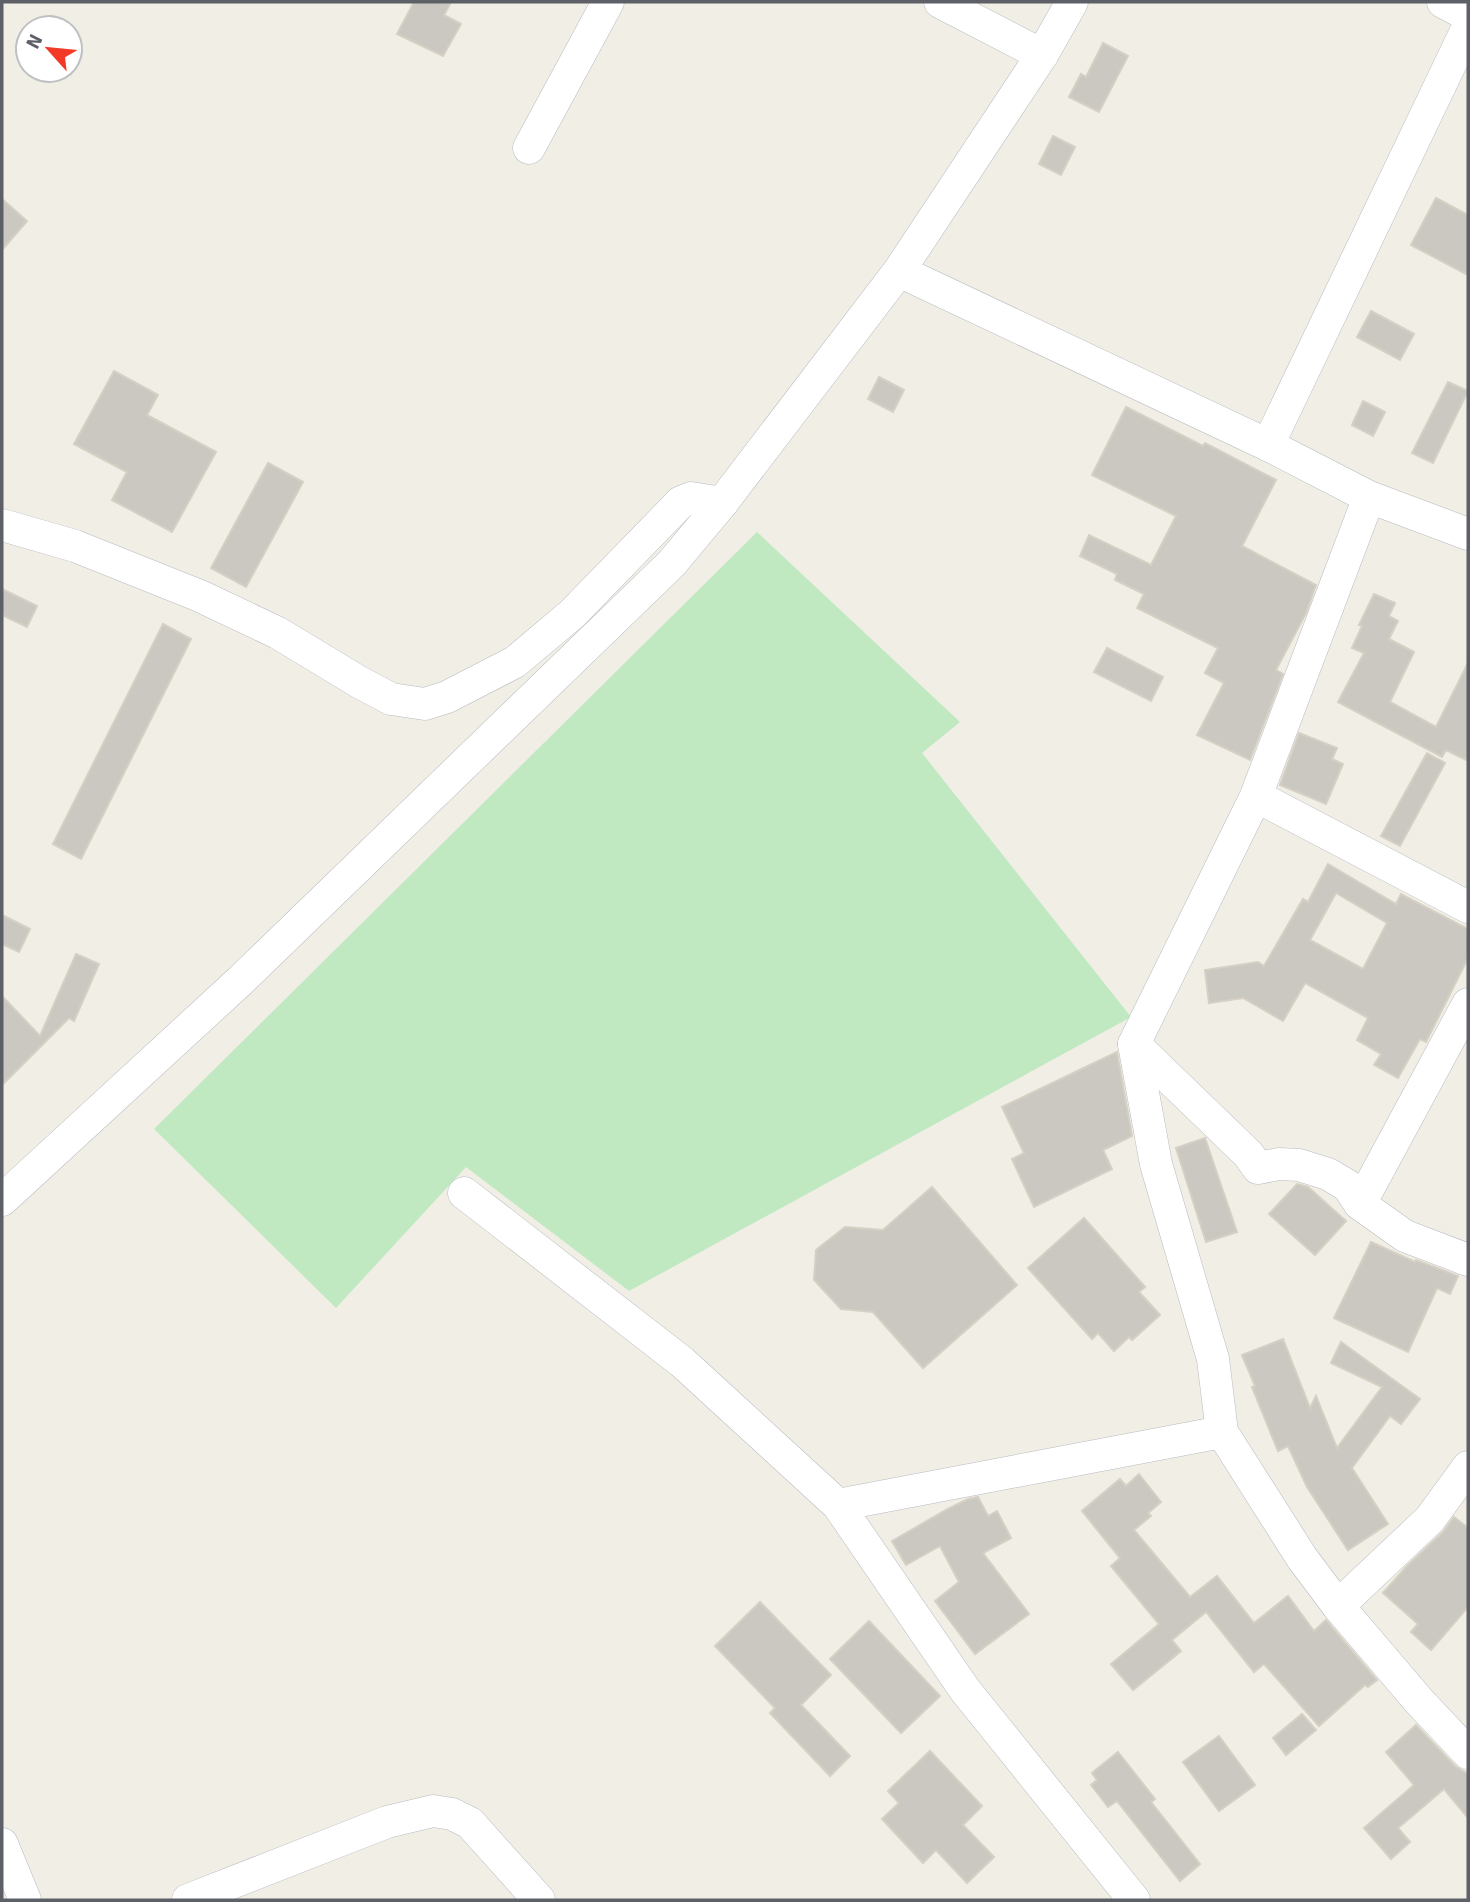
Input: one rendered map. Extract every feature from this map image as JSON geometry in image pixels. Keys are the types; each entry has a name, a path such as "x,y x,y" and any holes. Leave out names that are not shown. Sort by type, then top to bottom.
{"street":[{"path":"529,148 608,2"},
{"path":"940,2 1042,55"},
{"path":"2,1200 240,981 672,563 722,503 899,271 1042,55 1072,2"},
{"path":"1443,2 1468,15"},
{"path":"1268,445 1468,27"},
{"path":"899,271 1268,445 1369,497 1468,534"},
{"path":"1369,497 1256,796 1134,1044 1156,1164 1213,1359 1222,1432 1302,1558 1338,1606 1419,1701 1468,1753"},
{"path":"2,525 75,546 200,596 278,633 391,699 425,704 447,697 515,662 572,614 681,502 691,498 722,503"},
{"path":"1256,796 1468,907"},
{"path":"1360,1204 1468,1004"},
{"path":"1134,1044 1248,1154 1258,1168 1279,1164 1300,1165 1328,1174 1348,1186 1360,1204 1405,1236 1468,1260"},
{"path":"464,1193 682,1362 838,1505 965,1690 1133,1900"},
{"path":"838,1505 1222,1432"},
{"path":"1338,1606 1430,1519 1468,1467"},
{"path":"188,1900 387,1822 433,1811 452,1814 470,1823 539,1900"},
{"path":"2,1844 25,1900"}],"green space":[{"path":"757,532 960,722 922,753 1131,1017 629,1291 466,1167 336,1308 154,1129"}],"building":[{"path":"414,2 451,2 444,15 461,24 443,56 397,34"},
{"path":"1103,43 1128,56 1099,112 1069,97 1081,74 1086,77"},
{"path":"1053,136 1075,147 1061,175 1039,164"},
{"path":"1436,198 1468,215 1468,275 1411,245"},
{"path":"2,199 27,221 2,250"},
{"path":"1371,311 1414,334 1400,360 1357,337"},
{"path":"114,371 158,395 147,415 216,452 172,532 112,500 127,472 74,444"},
{"path":"879,377 904,390 893,412 868,399"},
{"path":"1448,382 1468,391 1433,463 1412,453"},
{"path":"1363,401 1385,412 1373,436 1352,425"},
{"path":"1126,407 1203,446 1205,443 1276,480 1242,546 1316,585 1306,613 1276,670 1283,674 1250,760 1197,735 1224,683 1205,673 1218,648 1137,608 1144,594 1115,580 1117,574 1080,556 1089,535 1151,565 1176,516 1092,475"},
{"path":"268,463 303,482 246,587 211,568"},
{"path":"2,589 37,606 27,627 2,615"},
{"path":"1374,594 1395,603 1389,616 1398,621 1389,639 1414,652 1390,702 1436,727 1468,663 1468,761 1446,750 1442,757 1338,702 1364,653 1352,648 1362,626 1359,625"},
{"path":"163,624 191,639 81,859 53,844"},
{"path":"1107,648 1163,677 1151,701 1094,672"},
{"path":"1299,733 1337,748 1332,759 1343,764 1326,804 1280,785"},
{"path":"1427,753 1445,763 1400,846 1381,836"},
{"path":"1328,864 1396,904 1401,894 1468,929 1468,958 1426,1042 1420,1039 1398,1078 1374,1065 1381,1054 1357,1040 1368,1018 1305,983 1283,1021 1243,998 1209,1003 1205,970 1258,962 1264,966 1303,899 1308,902","holes":["1336,893 1387,923 1363,969 1310,940"]},
{"path":"2,915 30,929 19,952 2,944"},
{"path":"76,954 99,964 74,1021 69,1018 2,1085 2,996 40,1036"},
{"path":"1117,1052 1132,1136 1103,1150 1112,1169 1034,1207 1012,1159 1024,1153 1002,1107"},
{"path":"1205,1138 1237,1232 1206,1242 1176,1148"},
{"path":"1297,1184 1308,1187 1346,1221 1315,1255 1269,1214"},
{"path":"932,1187 1017,1285 923,1368 873,1312 841,1309 814,1280 816,1250 845,1227 883,1230"},
{"path":"1084,1218 1145,1287 1139,1292 1160,1315 1132,1340 1129,1337 1114,1351 1098,1333 1092,1339 1028,1268"},
{"path":"1371,1242 1415,1262 1416,1260 1458,1276 1450,1294 1437,1288 1408,1352 1334,1318"},
{"path":"1283,1339 1310,1408 1316,1396 1337,1448 1382,1387 1331,1363 1341,1342 1420,1399 1401,1424 1390,1416 1352,1468 1388,1524 1348,1550 1307,1487 1288,1446 1278,1451 1242,1355"},
{"path":"1139,1474 1161,1502 1148,1513 1151,1516 1134,1530 1190,1597 1217,1576 1254,1623 1288,1596 1314,1631 1326,1620 1377,1680 1368,1687 1365,1685 1319,1726 1264,1664 1254,1672 1206,1612 1172,1640 1181,1651 1133,1690 1111,1664 1159,1624 1111,1566 1120,1558 1082,1511 1120,1479 1126,1486"},
{"path":"978,1497 988,1516 997,1511 1011,1538 983,1553 1029,1614 975,1654 935,1601 959,1582 940,1546 906,1565 892,1541 946,1510"},
{"path":"1454,1517 1468,1528 1468,1607 1431,1650 1411,1632 1418,1624 1383,1593 1443,1532"},
{"path":"760,1602 831,1675 801,1705 850,1756 830,1776 770,1713 775,1708 715,1646"},
{"path":"869,1621 940,1696 901,1733 830,1659"},
{"path":"1302,1714 1316,1730 1286,1755 1273,1738"},
{"path":"1416,1725 1455,1766 1468,1774 1468,1818 1444,1789 1398,1828 1410,1842 1391,1859 1364,1828 1414,1785 1386,1752"},
{"path":"1219,1736 1255,1785 1219,1811 1183,1762"},
{"path":"930,1751 982,1806 963,1825 994,1857 967,1883 936,1850 923,1863 882,1819 899,1803 888,1791"},
{"path":"1118,1752 1155,1799 1151,1802 1200,1864 1180,1881 1117,1801 1108,1807 1091,1785 1097,1780 1092,1773"}]}
